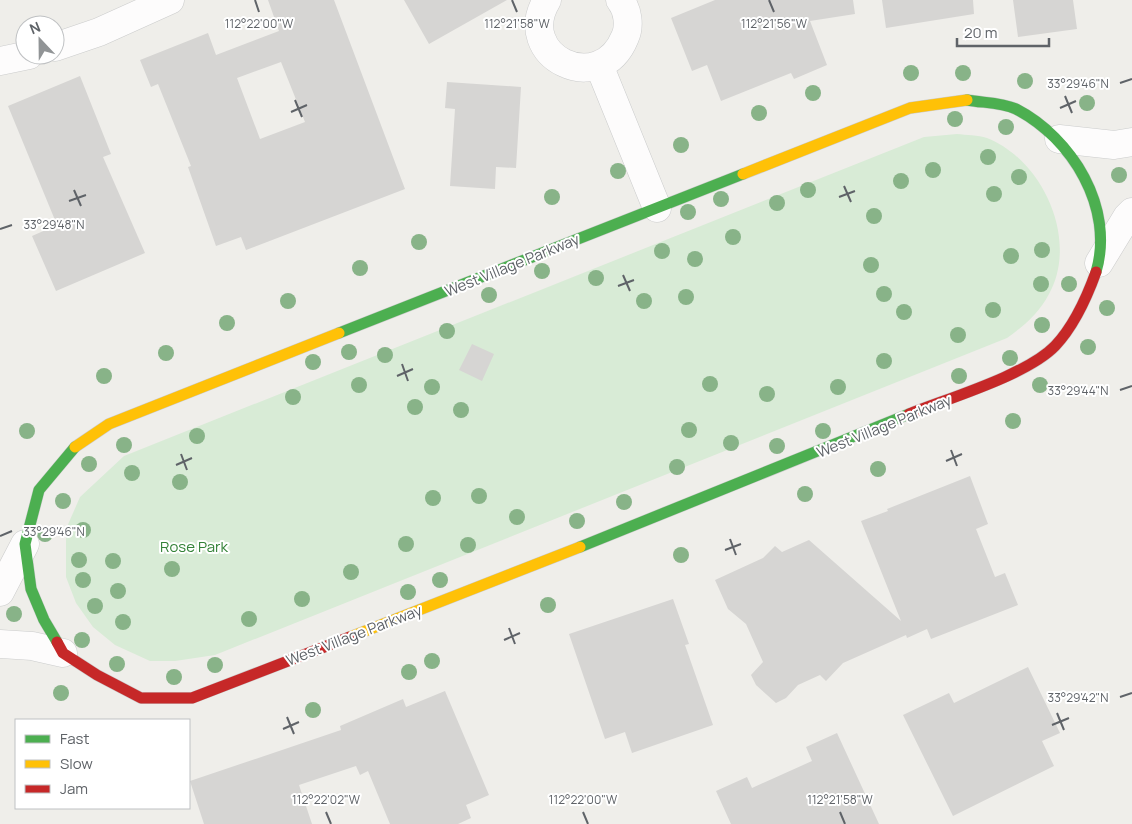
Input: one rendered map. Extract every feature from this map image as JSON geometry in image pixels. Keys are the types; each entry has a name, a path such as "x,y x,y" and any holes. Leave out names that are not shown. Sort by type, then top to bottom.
{"street":[{"path":"65,43 99,32 170,0"},
{"path":"547,0 541,9 539,23 541,37 547,50 557,60 570,66 584,68 599,66 612,58 621,46 627,33 628,18 620,0"},
{"path":"0,61 15,58"},
{"path":"599,66 657,208"},
{"name":"West Village Parkway","path":"0,592 26,544 39,490 74,447 108,424 910,108 967,100 1015,109 1059,139 1083,173 1101,224 1099,263"},
{"name":"West Village Parkway","path":"1059,139 1114,145 1132,142"},
{"name":"West Village Parkway","path":"0,644 32,646 63,653 97,675 141,698 192,698 476,588 1029,366 1056,345 1084,302 1099,263 1132,212"},
{"name":"West Village Parkway","path":"26,544 31,589 44,620 63,653"}],"green space":[{"name":"Rose Park","path":"957,134 987,138 1007,149 1025,164 1039,183 1050,204 1057,227 1060,250 1057,273 1049,294 1031,319 1007,338 215,655 175,661 150,661 115,645 93,627 76,603 66,577 66,529 80,497 124,456 924,137"}],"building":[{"path":"268,0 334,0 405,189 246,250 241,237 216,246 188,167 191,166 158,84 151,87 140,60 208,33 216,55 279,31","holes":["281,62 305,122 260,139 237,78"]},
{"path":"404,0 507,0 429,44"},
{"path":"715,0 853,0 855,14 810,21 827,65 794,79 791,73 721,101 707,65 692,71 671,18"},
{"path":"882,0 973,0 974,14 886,28"},
{"path":"1013,0 1073,0 1077,29 1018,37"},
{"path":"80,76 111,154 103,157 145,253 56,291 32,236 57,225 8,106"},
{"path":"447,82 521,87 516,168 496,167 495,189 450,186 455,109 445,108"},
{"path":"472,344 494,354 482,381 459,370"},
{"path":"970,476 988,524 976,529 995,577 1005,573 1018,605 931,639 927,629 907,638 906,635 843,663 826,681 820,675 798,685 786,698 776,703 756,685 751,675 763,662 746,624 728,609 715,580 763,558 775,546 782,552 809,540 901,621 861,521"},
{"path":"673,599 689,644 685,645 713,725 632,753 625,732 605,739 569,634"},
{"path":"1028,667 1060,733 1042,741 1054,766 953,816 903,715 949,693 954,703"},
{"path":"445,691 489,795 466,805 471,818 458,824 390,824 368,771 360,775 356,766 299,785 312,824 204,824 190,781 341,730 340,726 403,699 406,707"},
{"path":"837,733 879,824 731,824 716,791 747,777 752,788 812,761 806,747"}],"traffic: fast":[{"path":"967,100 998,104 1016,109 1036,122 1055,138 1071,156 1084,177 1094,200 1099,224 1100,248 1096,272"},
{"path":"339,333 743,174"},
{"path":"580,547 909,414"},
{"path":"57,642 44,620 31,589 25,544 39,490 75,447"}],"traffic: slow":[{"path":"743,174 910,108 967,100"},
{"path":"75,447 109,424 339,333"},
{"path":"350,637 580,547"}],"traffic: jam":[{"path":"909,414 986,385 1026,367 1042,357 1062,338 1074,320 1096,272"},
{"path":"57,642 63,653 97,675 141,698 192,698 350,637"}]}
